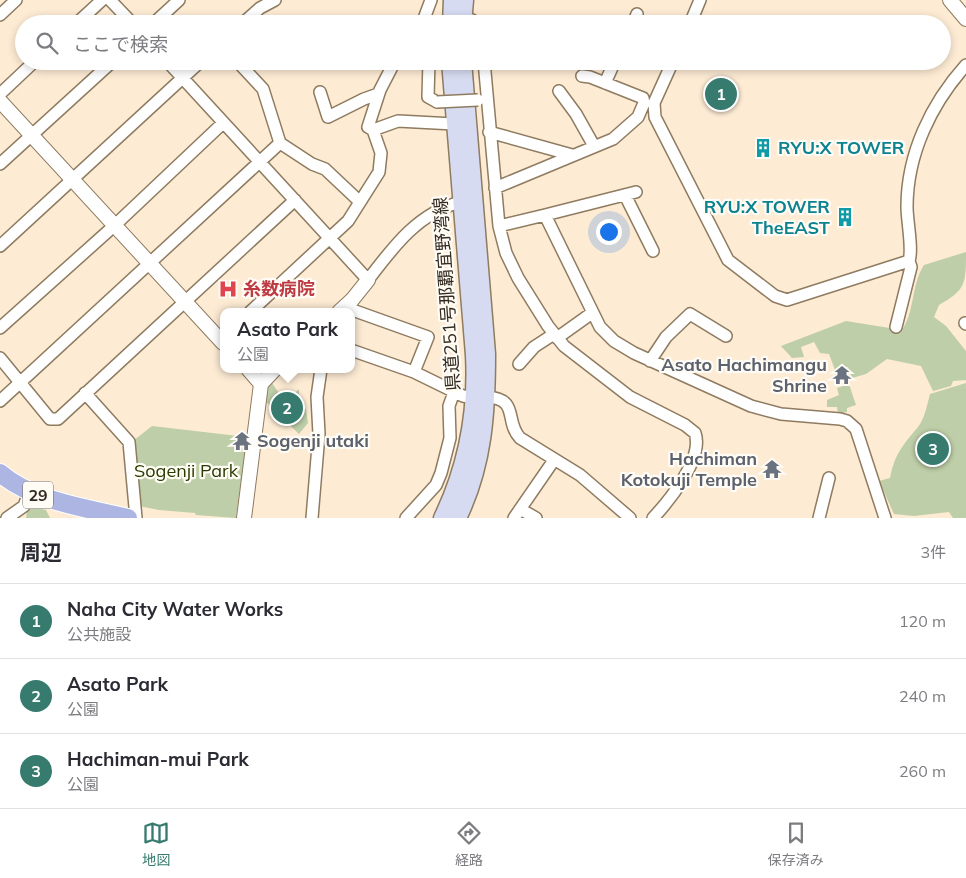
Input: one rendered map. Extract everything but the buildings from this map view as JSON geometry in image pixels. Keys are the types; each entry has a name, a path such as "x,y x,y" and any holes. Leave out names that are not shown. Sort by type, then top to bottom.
{"main road":[{"path":"452,0 457,15"},
{"path":"461,15 465,0"},
{"name":"県道251号那覇宜野湾線","path":"451,70 474,355 481,397 482,451 473,484 458,518"},
{"name":"県道251号那覇宜野湾線","path":"442,518 463,464 471,428 481,397 487,354 463,70"},
{"name":"29","path":"0,473 14,484 29,492 77,514 128,518"}],"street":[{"path":"0,15 16,0"},
{"path":"86,15 102,0"},
{"path":"110,0 124,15"},
{"path":"163,15 179,0"},
{"path":"252,15 260,8 276,0"},
{"path":"425,15 431,0"},
{"path":"694,15 700,0"},
{"path":"950,0 966,19"},
{"path":"896,328 911,267 909,261 907,196 914,159 934,110 966,65"},
{"path":"0,94 25,70"},
{"path":"0,164 103,70"},
{"path":"175,70 260,160 368,280"},
{"path":"0,246 191,70"},
{"path":"245,70 263,89 280,143 312,164 325,169 359,201"},
{"path":"254,308 348,221 359,201 373,184 378,172 381,153 373,130 368,127 378,94 390,70"},
{"path":"429,70 428,97 437,102 482,99"},
{"path":"484,70 482,99 490,132 499,226 506,253 518,278 564,346 630,397 685,425 696,433 696,448 690,468 653,518"},
{"path":"605,83 611,70"},
{"path":"669,70 654,103 653,112 728,260 774,296 787,300 909,261"},
{"path":"495,188 613,138 638,117 644,99 638,95 582,76"},
{"path":"559,91 576,114 594,146"},
{"path":"320,92 328,117 378,94"},
{"path":"0,101 149,264 220,337"},
{"path":"373,130 398,121 454,124"},
{"path":"0,328 115,225 223,123"},
{"path":"490,132 572,155"},
{"path":"0,401 280,143"},
{"path":"499,226 631,193 652,251"},
{"path":"0,358 50,419 58,419 295,200"},
{"path":"343,308 408,231 452,204 461,202"},
{"path":"545,215 592,313 600,327 614,341 650,361 751,406 781,414 833,418 847,421 856,429 885,518"},
{"path":"355,313 428,337 414,372"},
{"path":"519,364 534,347 556,336 592,313"},
{"path":"650,361 666,337 690,314 726,336"},
{"path":"355,351 414,372 454,392 497,398 505,403 512,414 515,432 554,460 580,475 630,518"},
{"path":"251,373 261,384"},
{"path":"244,518 261,384 271,373"},
{"path":"312,518 319,434 317,397 320,373"},
{"path":"406,518 436,485 441,473 450,438 449,406 454,392"},
{"path":"86,393 129,442 136,518"},
{"path":"536,518 517,513 554,460"},
{"path":"819,518 829,478"},
{"path":"7,518 24,506 29,492"}],"green space":[{"path":"966,252 966,271 963,284 955,295 939,305 934,317 946,326 966,351 966,380 953,381 951,386 933,391 921,366 887,359 866,374 852,378 848,367 835,370 829,354 820,353 814,342 801,347 804,357 792,358 781,346 846,321 902,330 909,315 917,281 924,265"},
{"path":"272,383 285,402 299,389 299,406 306,409 308,423 299,434 265,401 267,386"},
{"path":"966,383 966,518 953,518 949,512 914,516 894,514 879,481 890,478 894,462 900,450 922,420 930,394"},
{"path":"849,384 856,405 847,408 847,412 838,414 837,407 827,407 827,400 839,395 837,388"},
{"name":"Sogenji Park","path":"152,426 247,437 236,518 196,515 195,513 139,506 136,482 139,481 133,441"},
{"path":"28,506 46,510 50,518 26,518"}],"place":[{"name":"Naha City Water Works","path":"721,94"},
{"name":"RYU:X TOWER","path":"763,148"},
{"name":"RYU:X TOWER TheEAST","path":"845,217"},
{"name":"糸数病院","path":"228,289"},
{"name":"Asato Hachimangu Shrine","path":"842,375"},
{"name":"Asato Park","path":"287,408"},
{"name":"Sogenji utaki","path":"242,441"},
{"name":"Hachiman-mui Park","path":"933,449"},
{"name":"Hachiman Kotokuji Temple","path":"772,469"}]}
